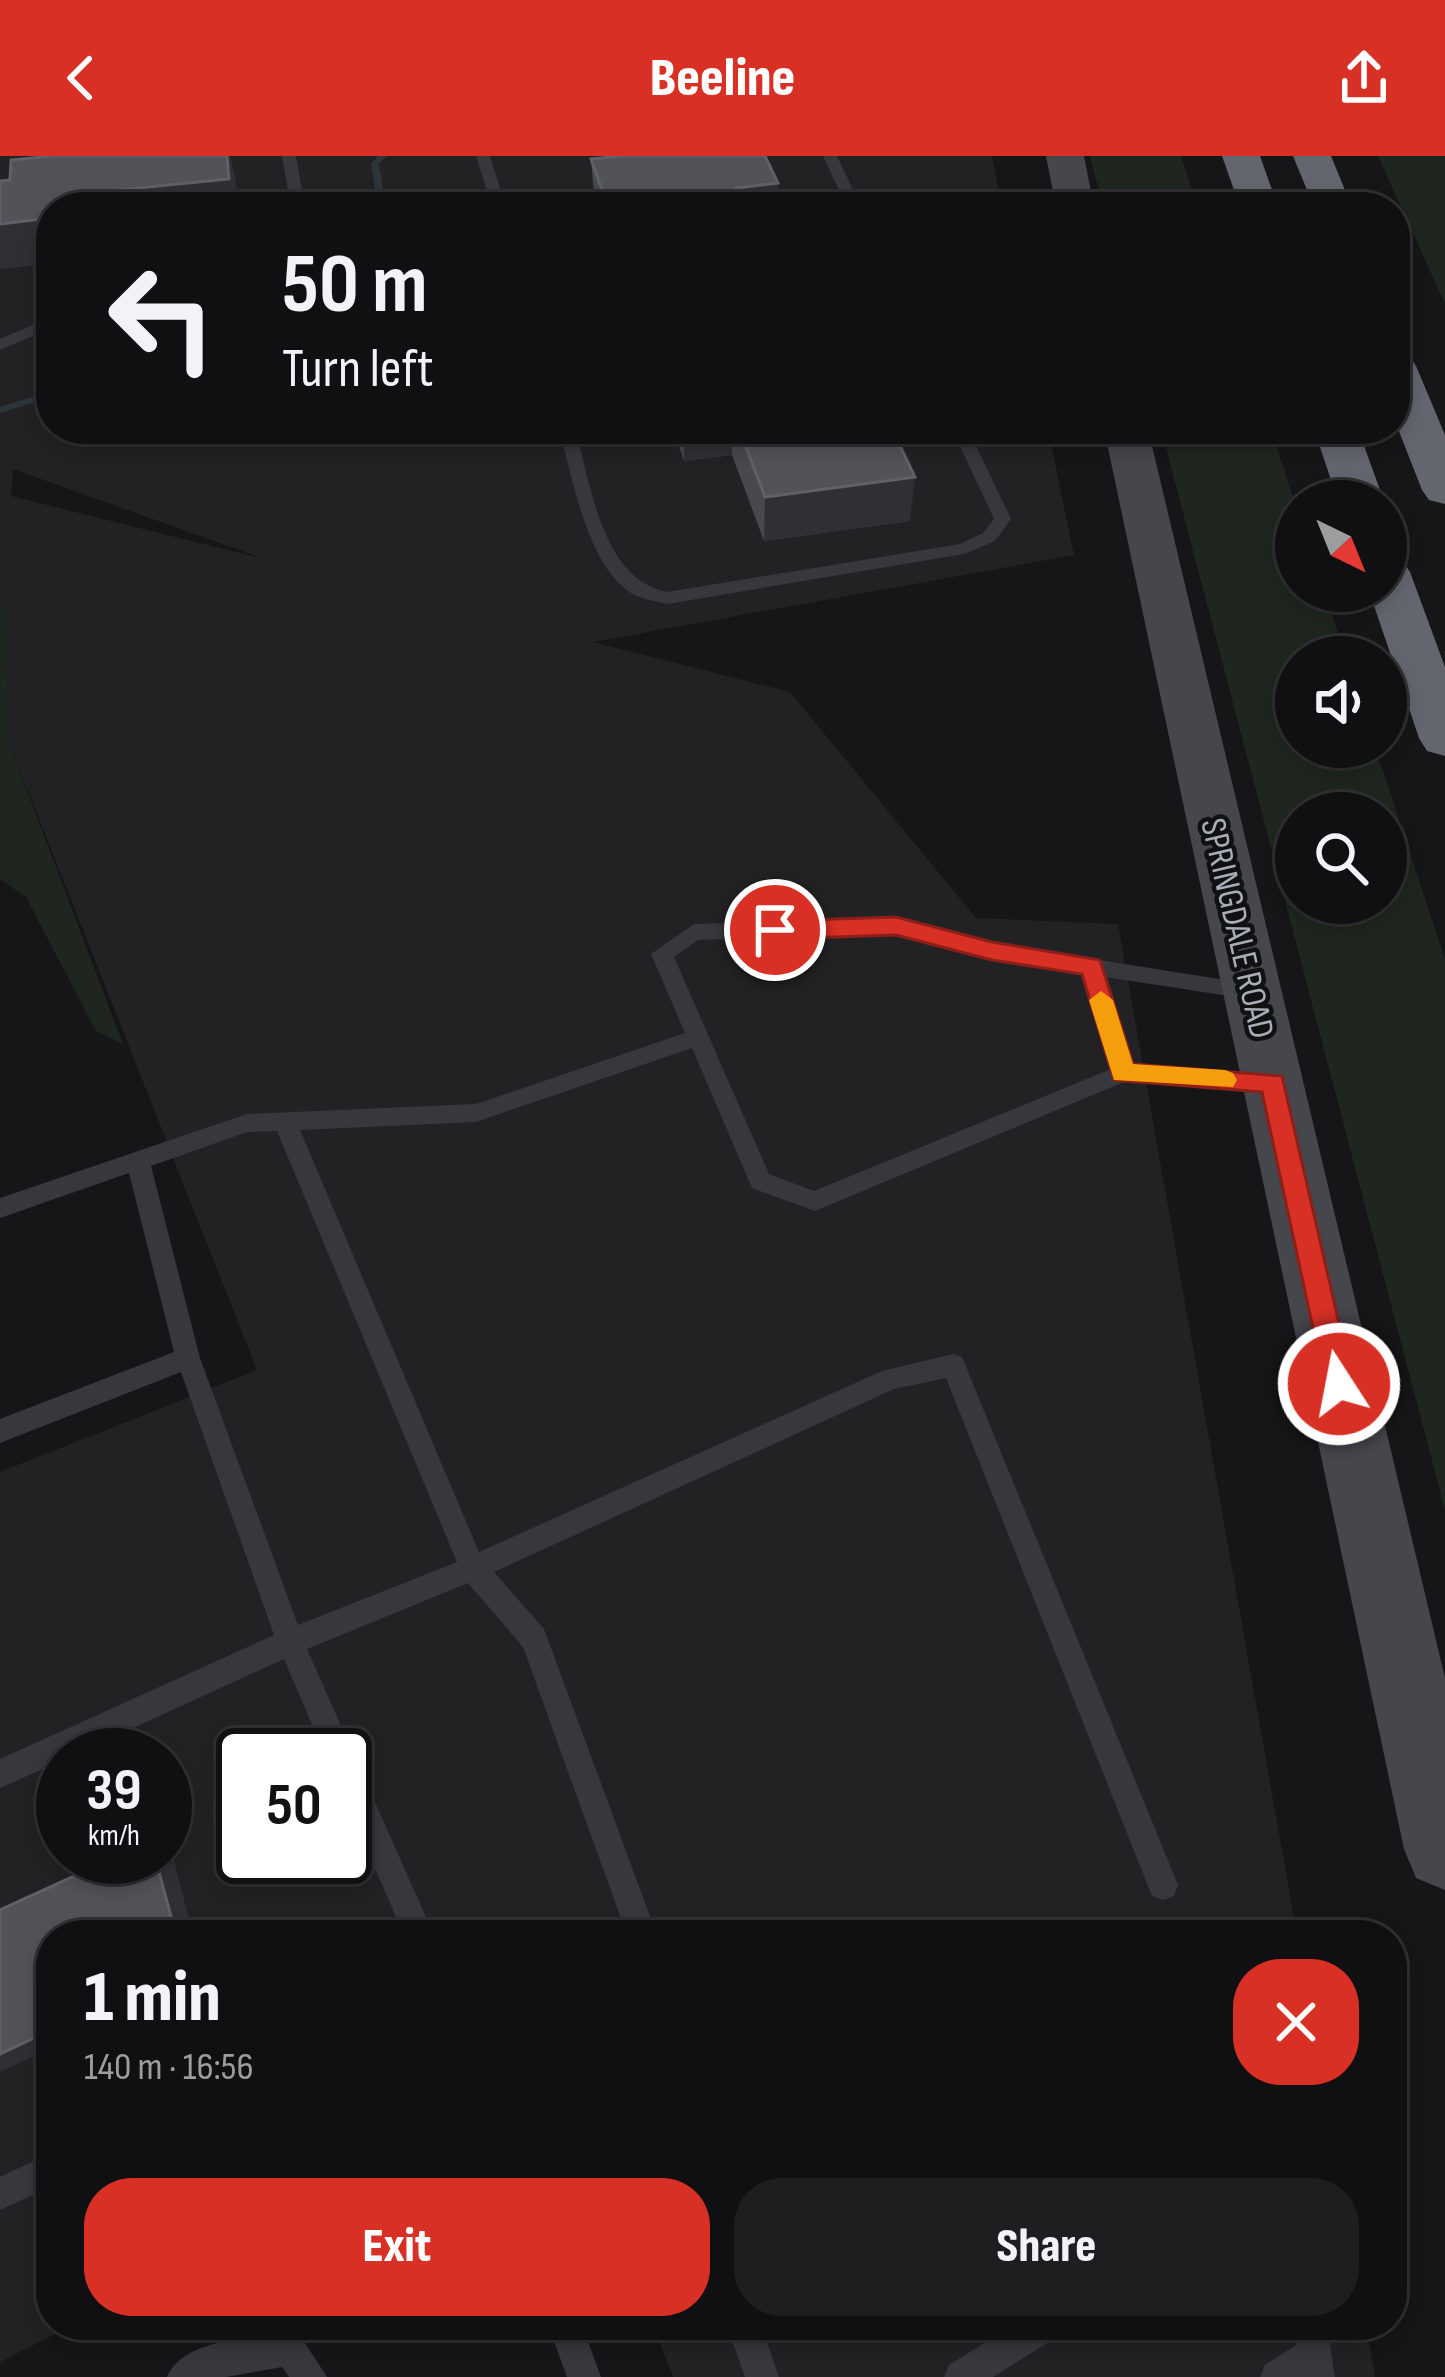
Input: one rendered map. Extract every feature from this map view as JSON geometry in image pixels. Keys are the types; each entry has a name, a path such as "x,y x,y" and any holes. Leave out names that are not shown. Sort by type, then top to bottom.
{"highway":[{"path":"1241,156 1253,192"},
{"path":"1312,156 1327,192"},
{"path":"1410,403 1445,490"},
{"path":"1341,444 1354,480"},
{"path":"1400,612 1445,738"}],"main road":[{"path":"1065,156 1072,192"},
{"name":"SPRINGDALE ROAD","path":"1129,444 1445,1849"}],"lane":[{"path":"289,156 295,192"},
{"path":"483,156 494,192"},
{"path":"830,156 847,192"},
{"path":"0,345 36,330"},
{"path":"573,444 603,544 617,571 637,591 667,598 952,552 989,537 1003,518 967,444"},
{"path":"1253,992 992,951 896,926 694,932 662,954 760,1181 815,1201 1123,1073 1273,1083"},
{"path":"1091,967 1123,1073"},
{"path":"0,1208 248,1123 476,1113 698,1037"},
{"path":"285,1122 473,1568 534,1640 637,1920"},
{"path":"139,1161 188,1358 290,1642 328,1728"},
{"path":"0,1432 188,1358"},
{"path":"0,1774 892,1379 953,1365 1163,1885"},
{"path":"372,1828 412,1920"},
{"path":"0,2194 36,2176"},
{"path":"570,2340 584,2377"},
{"path":"749,2340 762,2377"},
{"path":"961,2377 1021,2340"},
{"path":"184,2377 208,2363 290,2349 310,2377"},
{"path":"1277,2377 1314,2352"}],"shaded area":[{"path":"0,156 992,156 999,192 36,192 36,444 1051,444 1074,555 593,642 790,692 976,918 1118,924 1294,1920 36,1920 36,2340 43,2340 0,2362 0,1472 257,1370 9,743 0,668","holes":["13,469 259,557 11,496"]},
{"path":"1090,156 1181,156 1192,192 1099,192"},
{"path":"1378,156 1445,156 1445,304 1410,227 1410,192 1394,192"},
{"path":"1165,444 1276,444 1288,480 1275,480 1275,612 1331,612 1339,636 1275,636 1275,768 1382,768 1390,792 1275,792 1275,863"},
{"path":"0,452 9,743 123,1044 96,1031 26,897 0,879"},
{"path":"1407,844 1445,959 1445,1510 1291,924 1407,924"},
{"path":"659,2340 1369,2340 1375,2377 673,2377"}],"building":[{"path":"227,156 229,179 98,192 36,192 36,220 0,224 0,181 10,180 11,160"},
{"path":"765,156 778,183 736,188 738,192 603,192 591,159"},
{"path":"745,444 899,444 915,477 765,497"},
{"path":"57,1884 162,1884 172,1920 36,1920 36,2037 0,2054 0,1910"}],"waterway":[{"path":"380,192 375,164 383,156"},
{"path":"0,410 36,399"}],"slow traffic":[{"path":"1101,1000 1123,1073 1225,1080"}],"route":[{"path":"775,930 896,926 992,951 1091,967 1123,1073 1273,1083 1339,1384"}]}
